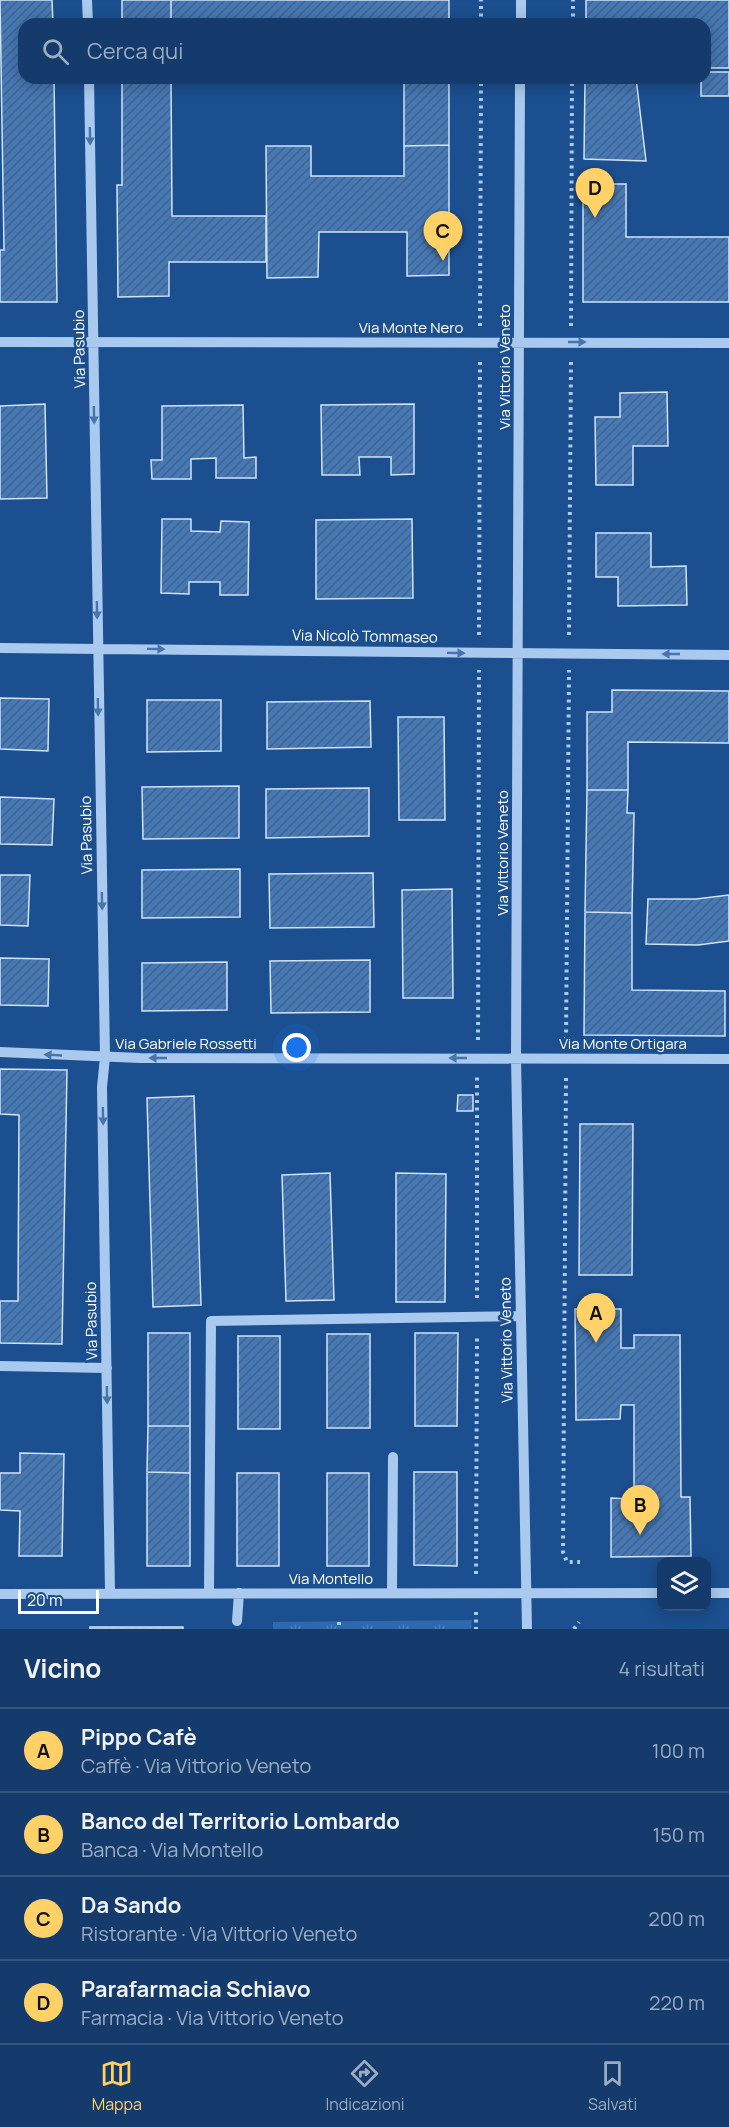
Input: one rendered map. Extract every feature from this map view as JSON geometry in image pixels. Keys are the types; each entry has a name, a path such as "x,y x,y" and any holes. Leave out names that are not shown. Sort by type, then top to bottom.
{"street":[{"path":"87,0 88,18"},
{"path":"521,0 521,18"},
{"name":"Via Pasubio","path":"89,84 105,1057 102,1087 110,1592"},
{"name":"Via Vittorio Veneto","path":"520,84 516,1058 526,1629"},
{"name":"Via Monte Nero","path":"0,342 729,343"},
{"name":"Via Nicolò Tommaseo","path":"0,648 729,655"},
{"name":"Via Gabriele Rossetti","path":"0,1052 105,1057 516,1058"},
{"name":"Via Monte Ortigara","path":"516,1058 729,1059"},
{"path":"209,1593 211,1321 521,1316"},
{"path":"0,1366 107,1368"},
{"path":"392,1593 393,1457"},
{"name":"Via Montello","path":"0,1594 110,1592 657,1593"},
{"path":"237,1621 239,1593"},
{"path":"711,1593 729,1593"}],"path":[{"path":"481,0 481,18"},
{"path":"573,0 573,18"},
{"path":"476,1594 481,84"},
{"path":"572,84 563,1552 567,1562 580,1562"},
{"path":"476,1619 476,1629"},
{"path":"339,1622 339,1629"},
{"path":"574,1629 579,1622"}],"green space":[{"path":"472,1620 471,1629 273,1629 273,1622"}],"building":[{"path":"0,0 52,0 53,18 18,18 18,84 54,84 57,302 0,302 0,250 4,250"},
{"path":"122,0 171,0 171,18 122,18"},
{"path":"171,0 449,0 449,18 171,18"},
{"path":"586,0 729,0 729,68 711,68 711,18 586,18"},
{"path":"711,72 729,72 729,96 701,96 701,84 711,84"},
{"path":"122,84 171,84 172,216 266,216 266,262 169,262 169,296 118,297 117,185 122,185"},
{"path":"404,84 449,84 449,145 404,146"},
{"path":"585,84 637,84 646,161 584,159"},
{"path":"449,145 449,275 407,276 407,232 319,232 318,277 267,278 266,146 311,146 311,176 404,176 404,146"},
{"path":"583,184 626,184 626,237 729,237 729,302 583,302"},
{"path":"667,392 668,446 633,446 633,485 596,485 595,417 620,417 620,393"},
{"path":"45,404 47,498 0,499 0,406"},
{"path":"414,404 414,474 391,475 391,457 359,457 360,475 322,475 321,405"},
{"path":"243,405 244,458 256,457 256,478 216,478 216,458 191,459 191,479 152,479 151,460 162,460 162,406"},
{"path":"162,519 191,519 191,531 220,532 221,521 249,522 248,595 220,595 220,582 189,582 189,594 161,593"},
{"path":"412,519 413,598 316,599 316,520"},
{"path":"596,533 651,533 651,567 686,566 687,605 618,606 618,577 596,577"},
{"path":"612,690 729,691 729,743 628,742 628,790 587,790 587,712 612,712"},
{"path":"0,698 49,699 48,751 0,749"},
{"path":"147,700 221,700 221,751 147,752"},
{"path":"370,701 371,747 267,749 267,702"},
{"path":"398,717 444,717 445,820 399,820"},
{"path":"239,786 239,838 143,839 142,787"},
{"path":"369,788 369,836 266,838 266,789"},
{"path":"587,790 628,790 627,813 634,813 632,913 585,912"},
{"path":"0,797 54,799 52,845 0,844"},
{"path":"240,869 240,917 142,918 142,870"},
{"path":"373,873 374,927 270,928 269,874"},
{"path":"0,875 30,875 28,926 0,925"},
{"path":"452,889 453,998 403,998 402,890"},
{"path":"729,895 729,941 698,945 646,944 648,899 696,899"},
{"path":"585,912 632,913 632,990 725,991 725,1036 584,1035"},
{"path":"0,958 49,959 48,1006 0,1005"},
{"path":"370,960 370,1012 271,1013 270,961"},
{"path":"227,962 227,1010 142,1011 142,963"},
{"path":"0,1069 67,1070 62,1344 0,1343 0,1301 18,1301 19,1115 0,1114"},
{"path":"458,1095 473,1095 473,1111 457,1111"},
{"path":"194,1096 201,1305 153,1307 147,1098"},
{"path":"580,1124 633,1124 632,1275 579,1275"},
{"path":"330,1173 334,1300 286,1301 282,1175"},
{"path":"396,1173 446,1174 445,1302 396,1302"},
{"path":"575,1309 621,1309 621,1348 634,1348 634,1335 680,1335 681,1497 690,1497 691,1556 611,1557 611,1498 634,1499 634,1405 621,1405 620,1419 576,1420"},
{"path":"148,1333 190,1333 190,1426 148,1426"},
{"path":"415,1333 458,1333 457,1426 415,1426"},
{"path":"327,1334 370,1334 370,1428 327,1428"},
{"path":"238,1336 280,1336 280,1429 238,1429"},
{"path":"148,1426 190,1426 190,1473 147,1472"},
{"path":"20,1453 64,1454 62,1556 19,1556 20,1511 0,1510 0,1473 20,1473"},
{"path":"147,1472 190,1473 190,1566 147,1566"},
{"path":"414,1472 457,1472 457,1566 414,1565"},
{"path":"237,1473 279,1473 279,1566 237,1566"},
{"path":"327,1473 369,1473 369,1566 327,1566"},
{"path":"90,1627 183,1627 183,1629 90,1629"}],"place":[{"name":"Parafarmacia Schiavo","path":"595,218"},
{"name":"Da Sando","path":"443,261"},
{"name":"Pippo Cafè","path":"596,1343"},
{"name":"Banco del Territorio Lombardo","path":"640,1535"}]}
